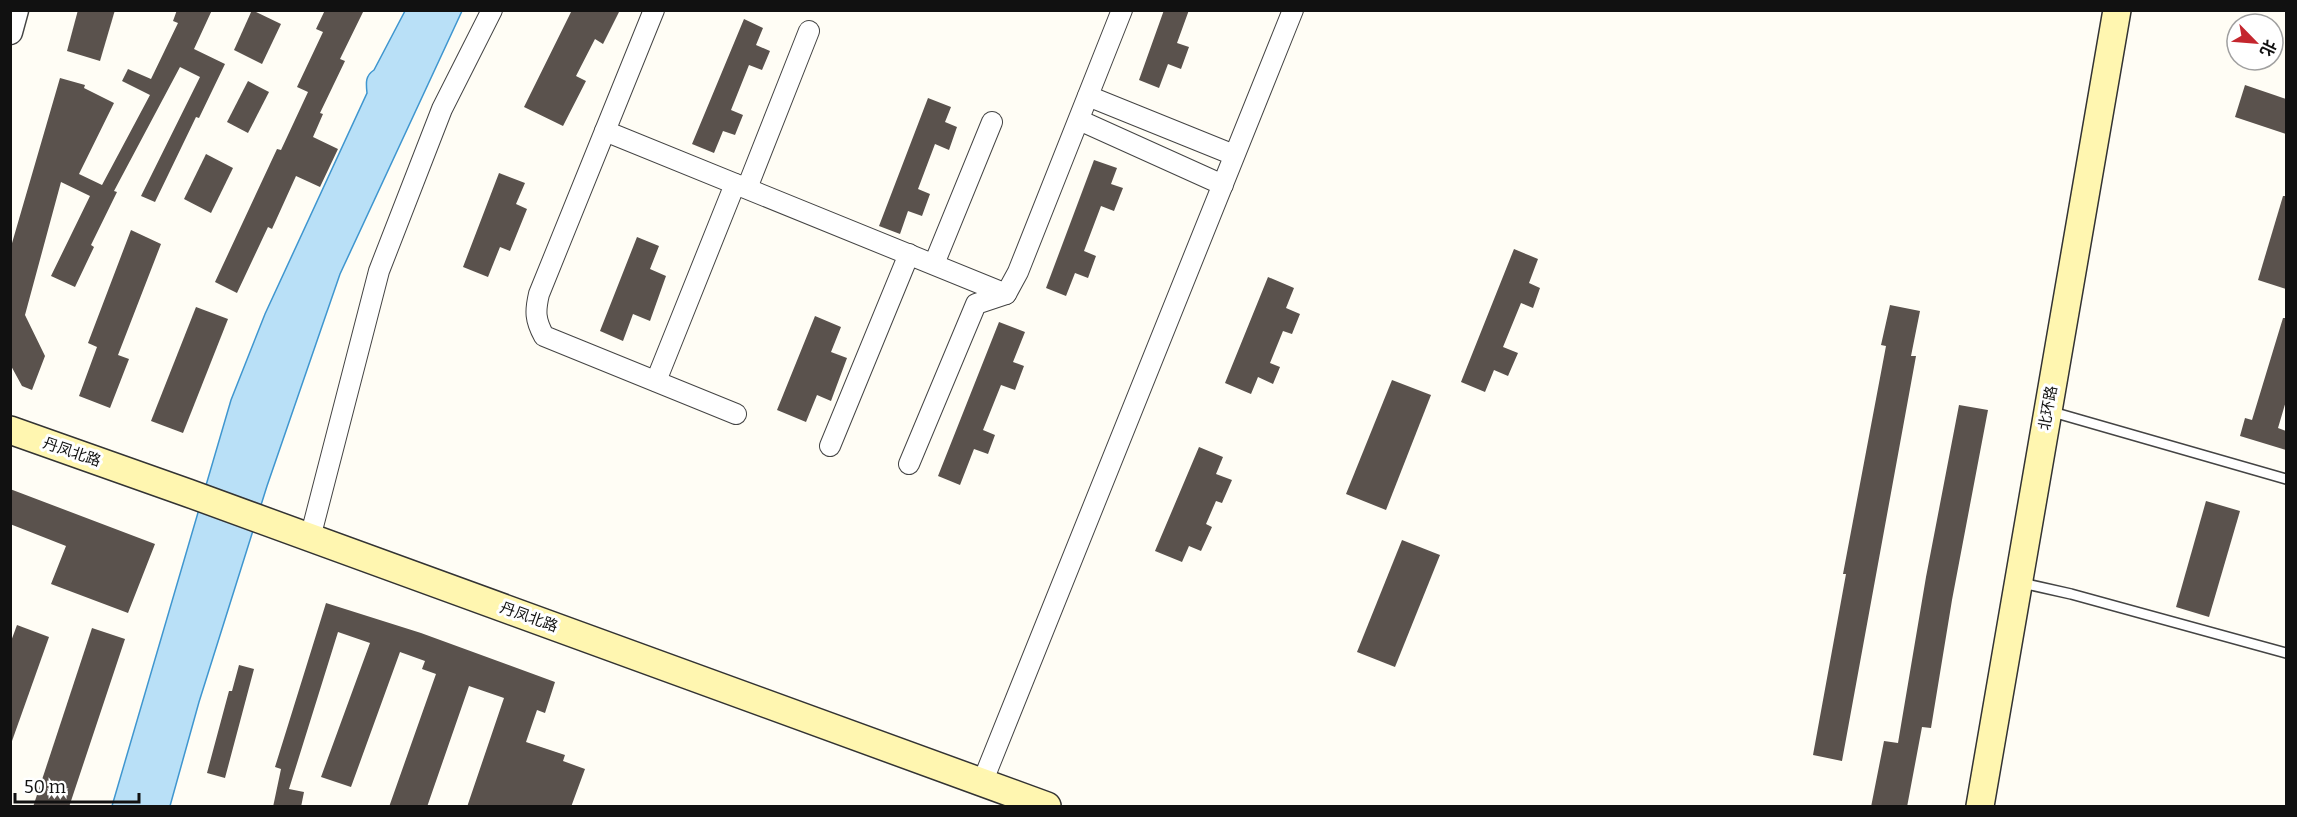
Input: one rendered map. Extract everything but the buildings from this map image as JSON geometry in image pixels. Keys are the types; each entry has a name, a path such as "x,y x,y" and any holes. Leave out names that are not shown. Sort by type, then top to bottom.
{"main road":[{"name":"北环路","path":"1980,807 2117,10"},
{"name":"丹凤北路","path":"10,430 1047,807"}],"street":[{"path":"10,32 16,10"},
{"path":"310,538 379,271 442,109 492,10"},
{"path":"654,10 539,294 535,310 537,323 544,336 736,414"},
{"path":"909,464 976,304 1006,294 1018,272 1122,10"},
{"path":"982,783 1293,10"},
{"path":"656,381 809,31"},
{"path":"1088,96 1234,155"},
{"path":"1079,120 1223,184"},
{"path":"934,264 992,122"},
{"path":"605,131 1006,294"},
{"path":"830,446 909,254"}],"lane":[{"path":"2048,411 2286,478"},
{"path":"2018,583 2071,594 2286,653"}],"water":[{"path":"405,11 462,11 340,274 267,486 199,702 170,806 112,806 231,400 265,314 367,93 368,77 374,70"}]}
